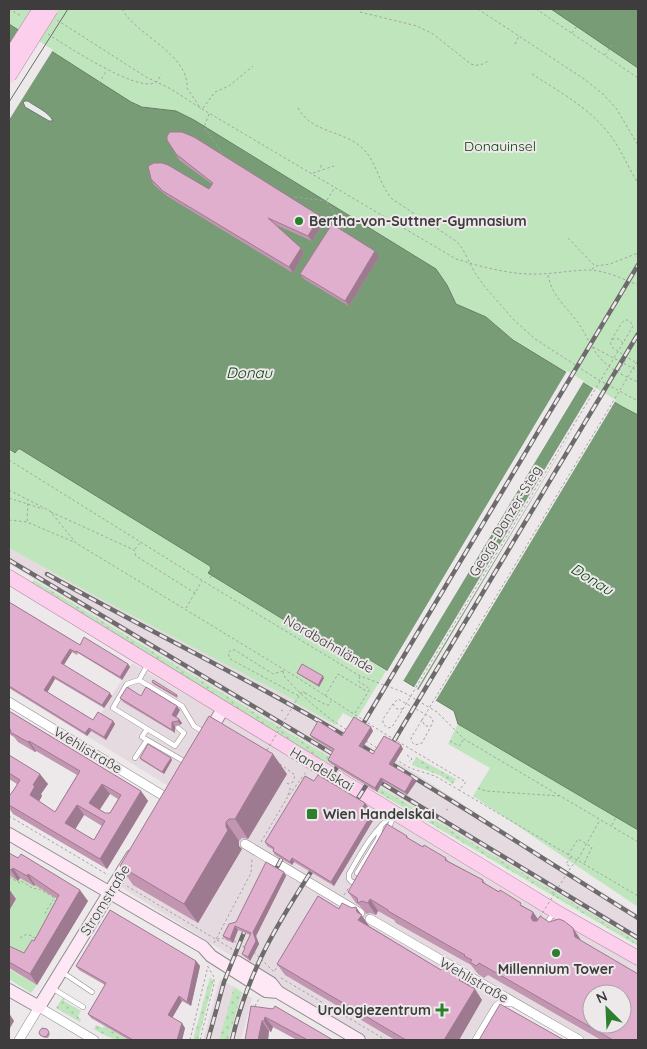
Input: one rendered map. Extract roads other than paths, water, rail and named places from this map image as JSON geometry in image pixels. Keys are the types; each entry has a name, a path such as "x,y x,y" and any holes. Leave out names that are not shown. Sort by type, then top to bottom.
{"main road":[{"path":"9,58 40,9"},
{"path":"9,76 53,14"},
{"name":"Handelskai","path":"9,577 555,911 638,958"}],"street":[{"name":"Wehlistraße","path":"9,702 170,794"},
{"path":"180,777 222,708"},
{"path":"160,810 170,794"},
{"path":"9,834 203,948 211,956 274,983 359,1040"},
{"path":"245,844 360,913"},
{"name":"Stromstraße","path":"19,1040 139,845"},
{"name":"Wehlistraße","path":"370,919 579,1040"},
{"path":"9,990 94,1040"},
{"path":"477,1040 498,1004 504,1001 512,1002"}],"lane":[{"path":"148,663 138,680 127,684 124,695 113,708 175,746 184,733 178,728"},
{"path":"138,680 182,706 194,726 207,734"},
{"path":"147,729 142,737 147,740 193,756"},
{"path":"135,758 147,740"},
{"path":"395,813 382,845 362,880 358,883 352,882 349,879 349,874 370,838 382,822 395,813"},
{"path":"378,839 382,822"},
{"path":"357,873 378,839 390,827"},
{"path":"543,929 555,911"},
{"path":"61,972 92,992"},
{"path":"51,987 83,1006"}],"water":[{"path":"551,9 638,9 638,68"},
{"name":"Donau","path":"9,24 131,102 142,107 176,111 194,120 436,269 447,285 456,304 486,317 513,340 638,415 638,830 458,724 454,711 370,660 354,663 208,573 211,569 210,566 20,449 15,453 9,449","holes":["28,101 45,112 53,121 49,121 25,107 23,102"]}],"tram line":[{"path":"9,102 68,9"}],"railway":[{"path":"357,734 638,265"},
{"path":"386,754 638,334"},
{"path":"9,560 343,760"},
{"path":"47,574 257,686 366,748 638,918"},
{"path":"322,792 344,755"},
{"path":"350,811 374,773"},
{"path":"370,776 638,938"},
{"path":"270,880 288,847"},
{"path":"232,1040 247,991 266,947 290,904 318,861"},
{"path":"208,1040 224,982 249,920"}],"place":[{"name":"Bertha-von-Suttner-Gymnasium","path":"299,221"},
{"name":"Wien Handelskai","path":"312,814"},
{"name":"Millennium Tower","path":"556,953"},
{"name":"Urologiezentrum","path":"442,1010"}],"park label":[{"name":"Donauinsel","path":"500,146"}]}
